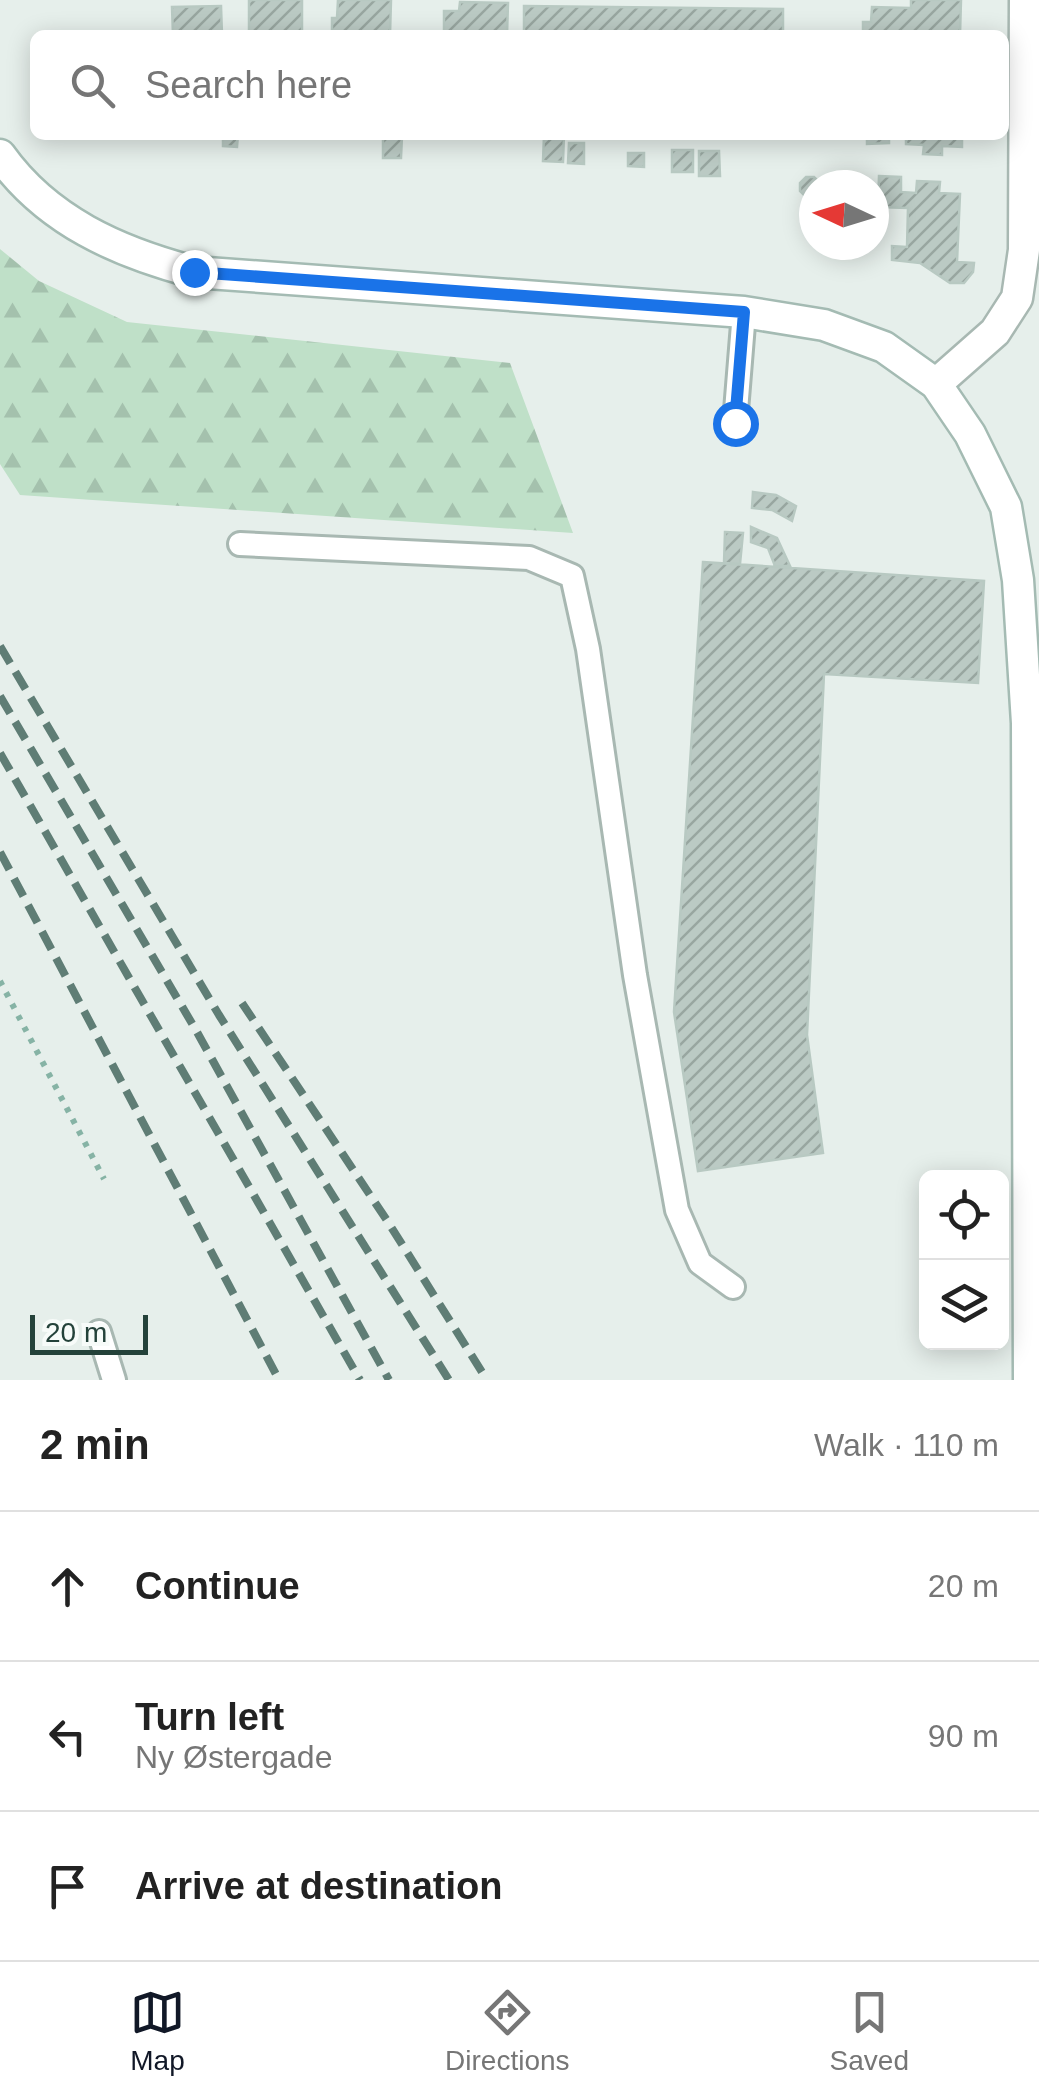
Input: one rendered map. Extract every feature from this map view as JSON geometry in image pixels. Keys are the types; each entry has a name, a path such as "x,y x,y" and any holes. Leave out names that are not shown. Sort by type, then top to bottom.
{"main road":[{"path":"936,384 995,332 1017,298 1024,250 1026,0"},
{"path":"0,155 46,204 91,235 141,258 194,272 744,312 824,325 884,347 936,384 970,434 1006,507 1033,723 1030,1380"}],"lane":[{"path":"735,423 744,312"},
{"path":"240,544 529,558 572,576 588,649 632,957 677,1210 700,1262 733,1287"},
{"path":"99,1332 114,1380"}],"path":[{"path":"0,981 104,1179"}],"green space":[{"path":"0,249 39,281 127,322 510,363 573,533 20,495 0,464"}],"building":[{"path":"249,0 302,0 302,30 249,30"},
{"path":"338,0 391,0 390,30 332,30 332,18 337,18"},
{"path":"911,0 961,0 960,30 863,30 863,22 871,22 872,7 911,8"},
{"path":"460,2 508,3 507,30 444,30 444,11 459,11"},
{"path":"221,6 222,30 173,30 172,7"},
{"path":"524,6 783,9 783,30 524,30"},
{"path":"223,140 238,140 237,147 223,146"},
{"path":"383,140 402,140 401,158 383,158"},
{"path":"544,140 564,140 563,162 543,161"},
{"path":"867,140 889,140 889,143 867,144"},
{"path":"906,140 962,140 962,147 942,146 942,155 923,154 924,145 906,144"},
{"path":"569,143 584,143 584,164 568,163"},
{"path":"672,150 693,150 693,172 672,172"},
{"path":"699,151 719,151 720,176 699,176"},
{"path":"628,153 644,153 644,167 628,166"},
{"path":"889,176 901,177 901,192 916,193 917,181 940,182 939,193 960,194 957,262 974,263 973,272 964,283 950,283 920,263 892,260 892,246 907,247 908,208 889,207"},
{"path":"753,492 776,495 796,506 792,521 772,510 752,508"},
{"path":"751,527 777,538 790,566 775,566 768,548 751,542"},
{"path":"725,532 743,533 740,564 724,563"},
{"path":"703,562 984,581 978,683 824,674 807,1035 823,1153 698,1171 674,1012"}],"railway":[{"path":"0,646 219,1015 449,1380"},
{"path":"0,696 197,1032 389,1380"},
{"path":"0,753 360,1380"},
{"path":"0,852 279,1380"},
{"path":"242,1003 388,1222 487,1380"}],"route":[{"path":"194,272 744,312 735,423"}]}
